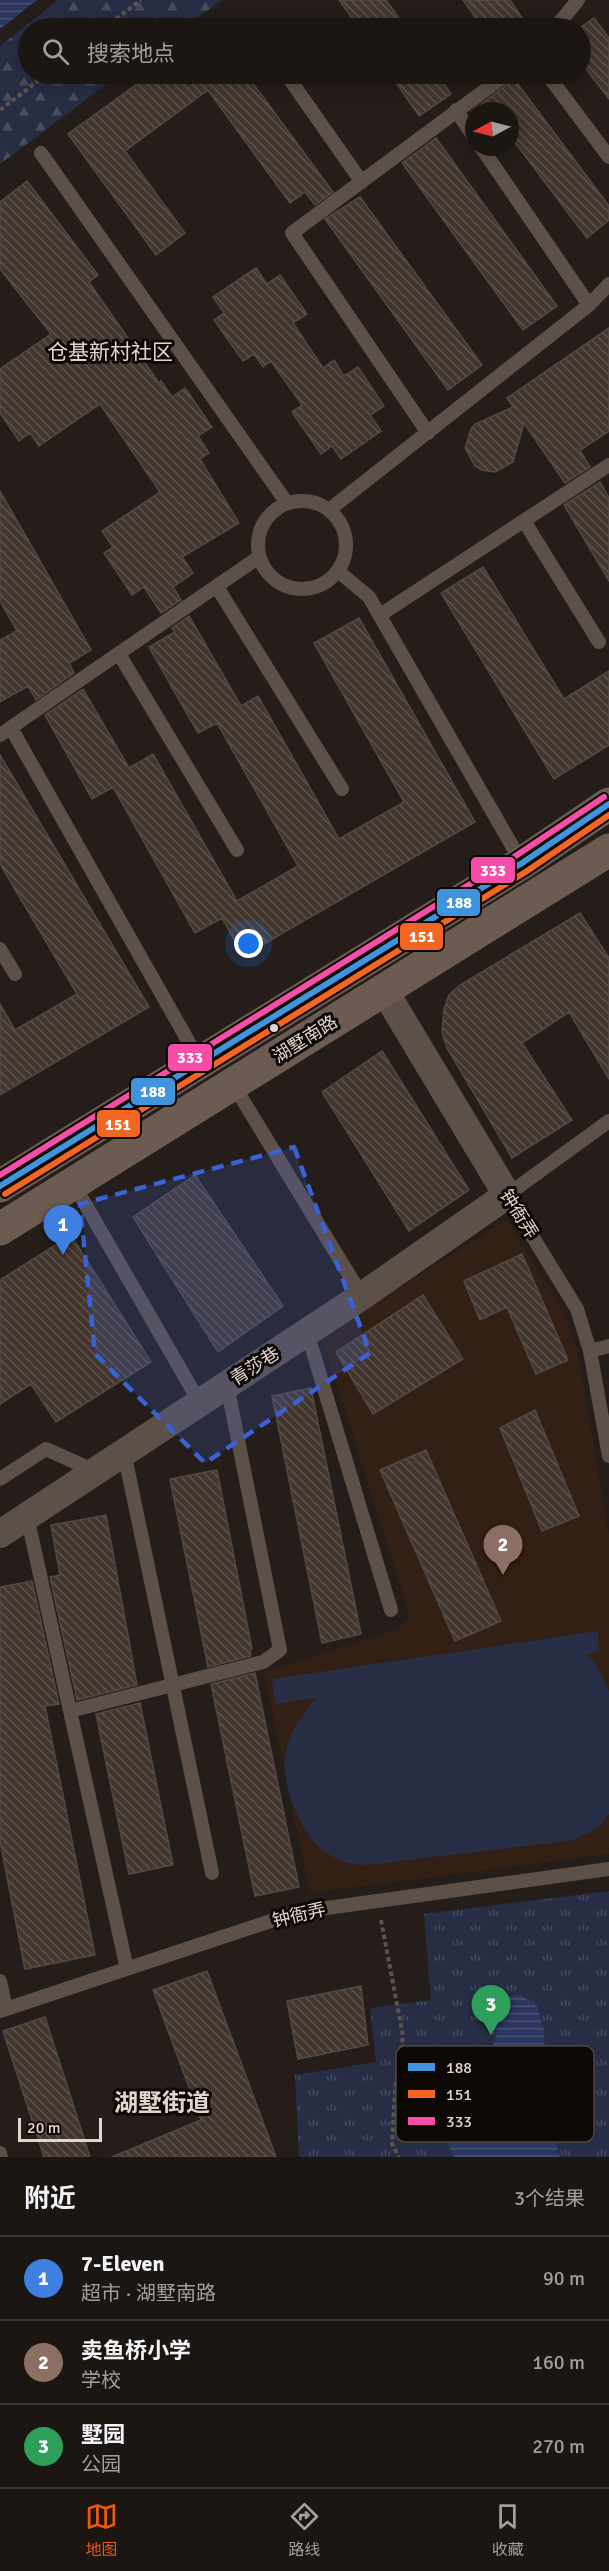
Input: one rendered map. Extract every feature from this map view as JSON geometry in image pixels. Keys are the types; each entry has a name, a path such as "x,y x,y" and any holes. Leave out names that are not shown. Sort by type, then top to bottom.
{"main road":[{"name":"湖墅南路","path":"0,1186 522,863 609,804"},
{"name":"湖墅南路","path":"0,1228 609,850"}],"street":[{"name":"钟衙弄","path":"384,990 507,1195"},
{"name":"青莎巷","path":"0,1534 363,1296 507,1195"}],"lane":[{"path":"563,18 578,0"},
{"path":"293,84 361,181"},
{"path":"428,433 292,233 493,84"},
{"path":"554,84 609,157"},
{"path":"456,110 465,123"},
{"path":"41,153 287,502"},
{"path":"487,156 589,305"},
{"path":"329,510 589,305 609,285"},
{"path":"380,615 609,465"},
{"path":"302,500 316,502 329,510 339,519 345,532 345,552 338,571 328,581 301,590 287,587 275,580 265,570 259,557 257,544 263,524 275,509 287,502 302,500"},
{"path":"524,521 599,642"},
{"path":"200,1062 5,731 259,557"},
{"path":"338,571 369,597 522,863"},
{"path":"217,586 342,789"},
{"path":"119,654 237,850"},
{"path":"0,949 15,974"},
{"path":"233,1083 363,1296"},
{"path":"507,1195 609,1121"},
{"path":"73,1183 200,1402"},
{"name":"钟衙弄","path":"507,1195 577,1309 590,1351 609,1456"},
{"path":"307,1332 391,1610"},
{"path":"590,1351 609,1346"},
{"path":"70,1711 263,1662 280,1650 226,1385"},
{"path":"0,1479 46,1449 95,1471"},
{"path":"124,1452 212,1873"},
{"path":"27,1516 127,1970"},
{"name":"钟衙弄","path":"3,2010 298,1912 609,1869"},
{"path":"0,1981 3,2010"}],"path":[{"path":"117,18 141,0"},
{"path":"0,110 34,84"},
{"path":"378,1901 403,2036 401,2046"},
{"path":"396,2082 392,2144 399,2157"}],"highlighted area":[{"path":"294,1147 370,1353 205,1463 95,1354 80,1204"}],"shaded area":[{"path":"507,1219 562,1310 577,1348 609,1534 609,1854 310,1893 264,1672 397,1630 410,1617 322,1338"}],"green space":[{"path":"58,0 222,0 197,18 35,18"},
{"path":"18,32 18,84 107,84 0,164 0,46"},
{"path":"598,1631 599,1651 586,1655 595,1662 609,1691 609,1814 597,1827 570,1841 363,1865 336,1859 317,1845 303,1826 289,1793 285,1766 286,1753 300,1720 317,1698 275,1704 272,1679"},
{"path":"609,1891 609,2157 299,2157 295,2075 376,2062 370,2008 431,2000 424,1914"}],"water":[{"path":"0,0 37,0 0,29"},
{"path":"517,1994 536,2004 544,2030 544,2046 493,2046 496,2036 493,2014 500,1999"},
{"path":"447,2142 556,2142 560,2157 454,2157"}],"building":[{"path":"339,0 386,0 399,18 352,18"},
{"path":"463,0 510,0 522,18 476,18"},
{"path":"594,18 609,38 609,99 591,75 591,20"},
{"path":"137,84 253,84 333,192 315,205 305,192 290,203 208,90 125,151 185,233 156,255 68,134"},
{"path":"397,84 444,84 451,94 419,116"},
{"path":"507,84 518,84 609,206 609,220 587,238 519,148 519,102 484,102"},
{"path":"436,138 557,306 523,330 402,163"},
{"path":"27,181 98,275 89,282 159,383 161,381 172,397 185,388 212,427 198,436 209,453 200,459 239,523 182,557 193,573 173,587 181,600 161,613 144,587 132,595 104,553 113,547 102,531 160,492 100,404 39,446 30,433 19,441 0,413 0,369 51,334 0,269 0,202"},
{"path":"360,197 482,365 448,390 325,219"},
{"path":"256,268 267,284 280,275 307,314 293,323 323,368 334,360 344,376 358,367 384,406 370,415 381,431 341,459 332,446 321,454 292,412 302,405 271,361 263,367 254,354 243,361 214,320 224,313 213,297"},
{"path":"609,328 609,431 580,450 590,467 565,483 524,423 513,462 495,472 482,470 475,466 465,448 475,424 513,407 507,398"},
{"path":"600,482 609,498 609,581 564,505"},
{"path":"0,491 91,650 69,663 74,673 36,700 28,686 0,702 0,640 17,631 0,601"},
{"path":"483,567 564,699 609,671 609,745 554,779 441,593"},
{"path":"189,616 241,706 258,696 339,839 404,802 314,643 359,618 475,822 243,956 222,918 195,933 113,787 92,799 45,715 83,689 129,768 153,754 237,901 298,866 217,723 198,733 149,647 175,632 172,628"},
{"path":"0,755 149,1007 0,1095 0,1004 15,1030 77,994 0,864"},
{"path":"580,913 609,958 609,1079 569,1012 522,1043 572,1120 512,1158 447,1048 442,1032 444,1009 449,995 460,985"},
{"path":"382,1051 469,1190 409,1231 322,1092"},
{"path":"195,1175 283,1306 218,1352 133,1217"},
{"path":"71,1235 151,1362 56,1422 31,1384 0,1404 0,1280"},
{"path":"522,1254 568,1360 536,1374 507,1307 480,1320 464,1281"},
{"path":"423,1295 463,1359 373,1414 336,1352"},
{"path":"311,1388 361,1634 322,1643 272,1396"},
{"path":"535,1410 579,1516 542,1531 500,1428"},
{"path":"426,1450 501,1621 455,1641 380,1470"},
{"path":"217,1470 252,1649 250,1650 251,1656 208,1667 170,1479"},
{"path":"106,1515 137,1685 77,1700 50,1577 60,1575 51,1525"},
{"path":"32,1581 59,1704 45,1706 95,1955 25,1969 0,1841 0,1587"},
{"path":"255,1673 299,1887 255,1896 211,1684"},
{"path":"140,1703 173,1865 129,1874 96,1714"},
{"path":"207,1971 276,2157 112,2157 201,2120 153,1990"},
{"path":"361,1986 368,2045 298,2059 287,2001"},
{"path":"45,2017 90,2157 44,2157 3,2031"}],"transit line":[{"name":"333","path":"0,1175 517,855 604,797"},
{"name":"188","path":"0,1186 522,863 609,804"},
{"name":"151","path":"5,1194 527,871 609,815"}],"place":[{"name":"7-Eleven","path":"63,1255"},
{"name":"卖鱼桥小学","path":"503,1575"},
{"name":"墅园","path":"491,2035"}],"district":[{"name":"仓基新村社区","path":"110,352"},
{"name":"湖墅街道","path":"162,2103"}]}
